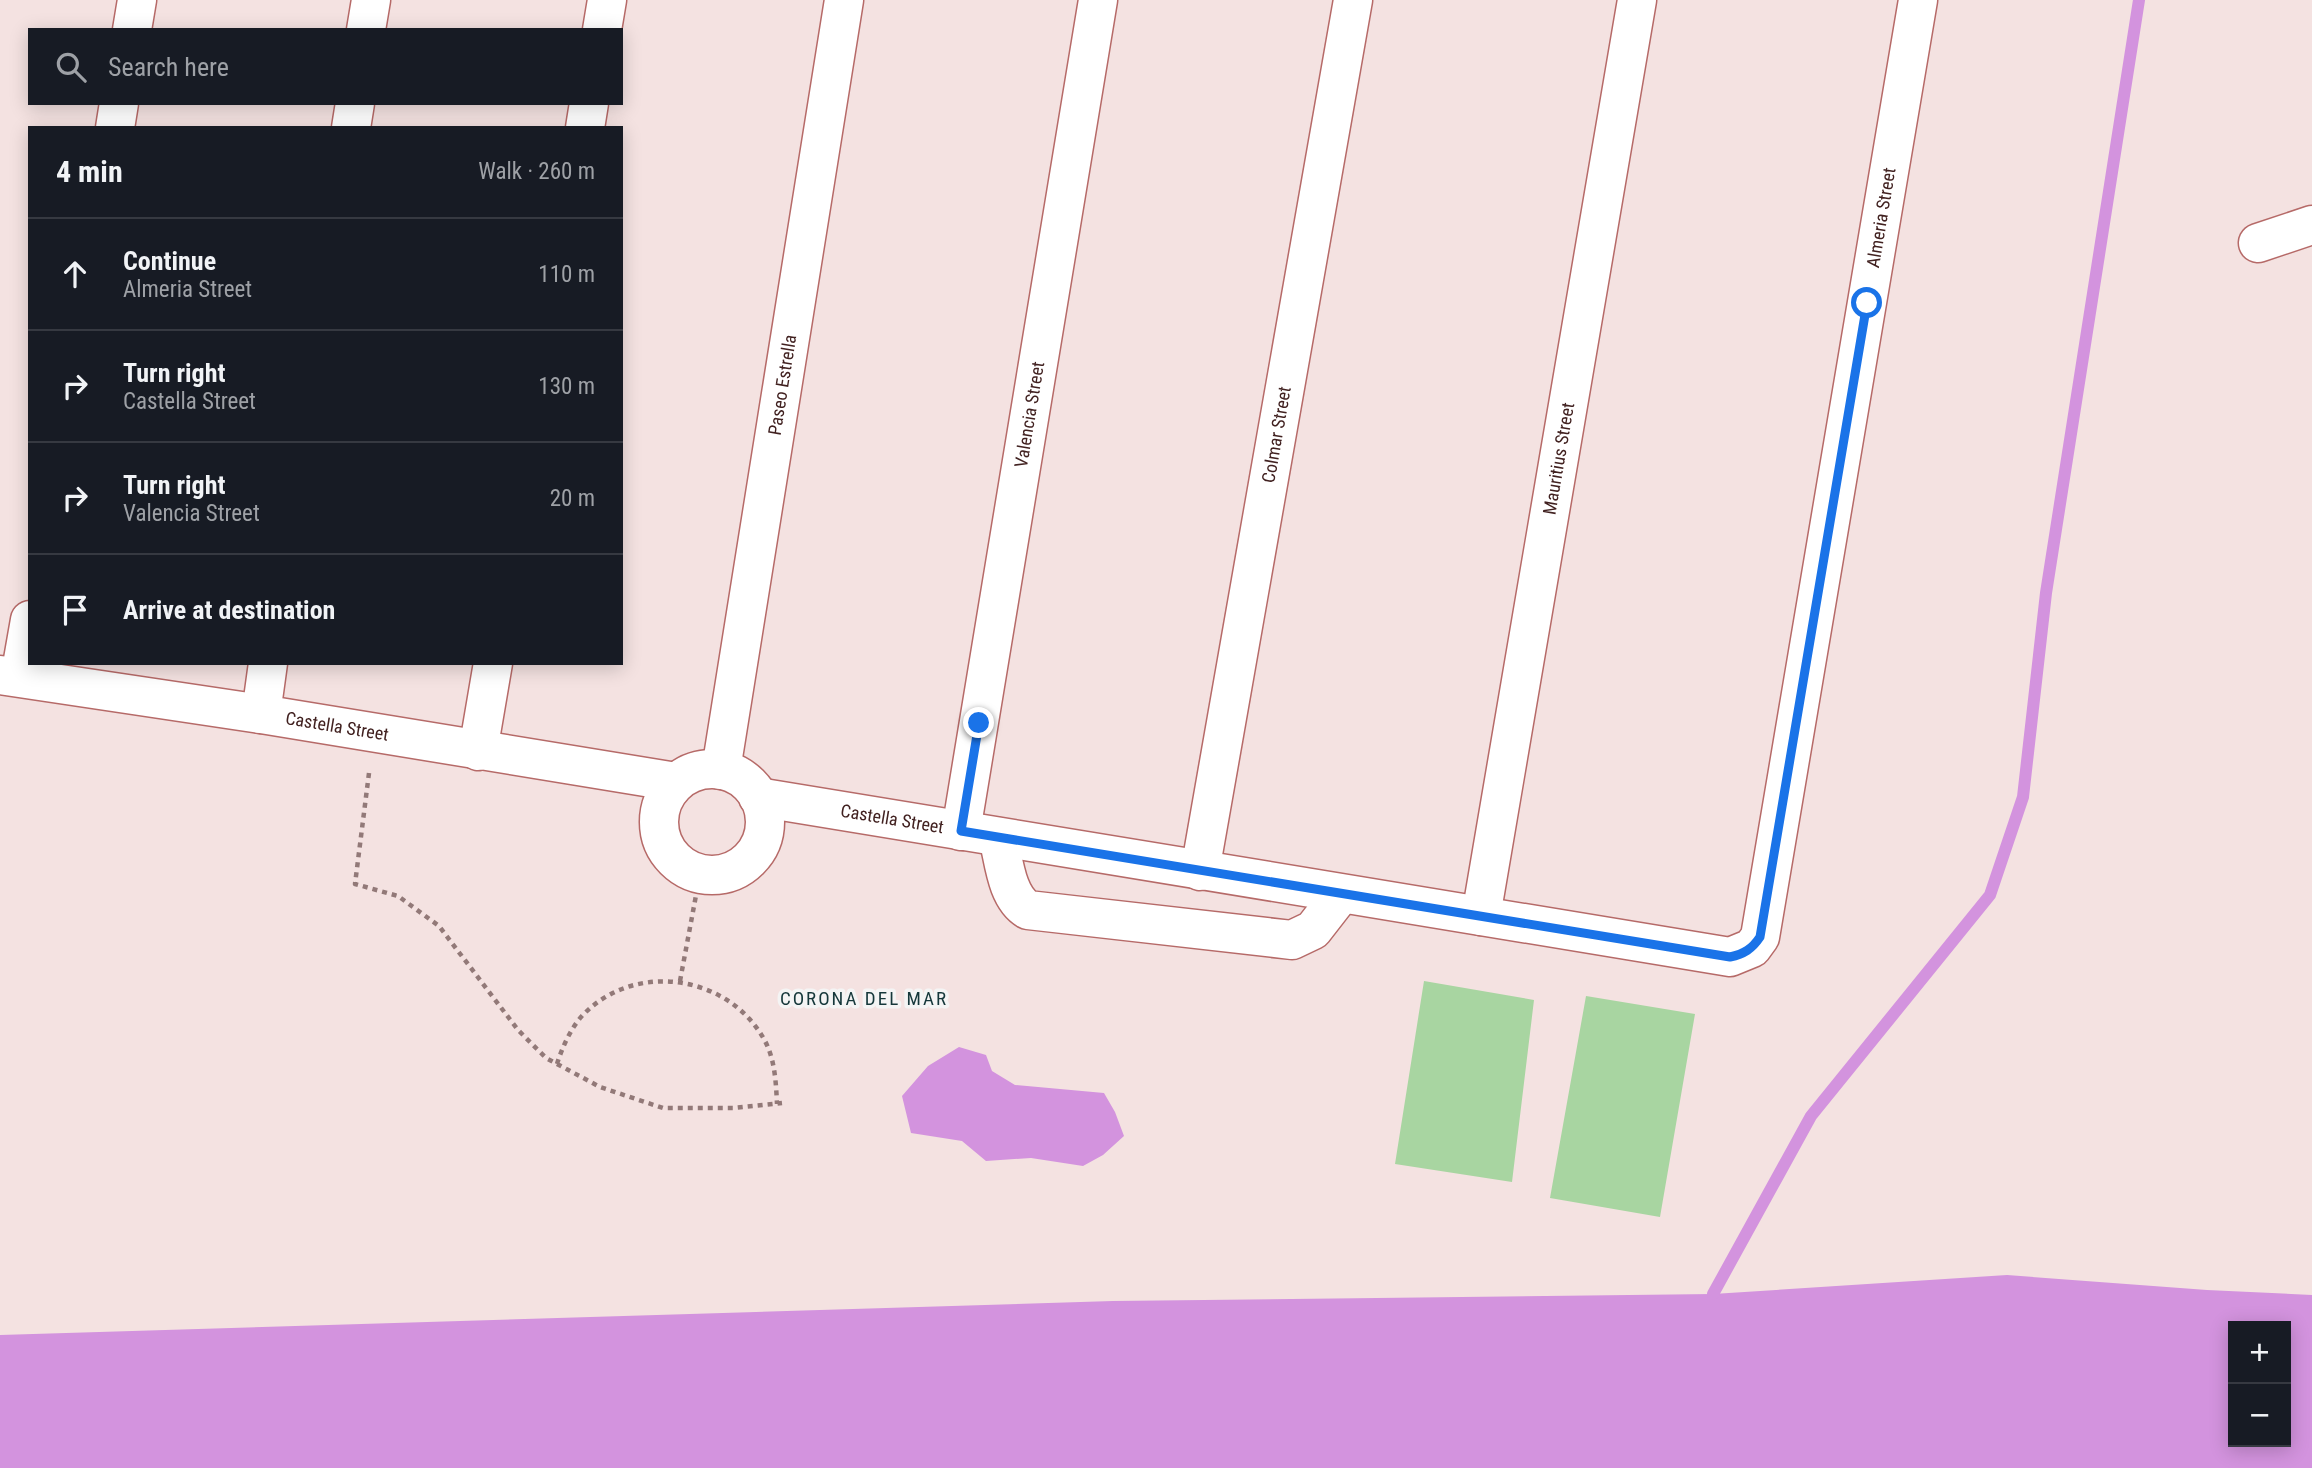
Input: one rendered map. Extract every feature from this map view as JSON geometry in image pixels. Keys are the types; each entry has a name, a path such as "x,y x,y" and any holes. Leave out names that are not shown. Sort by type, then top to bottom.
{"street":[{"path":"132,28 137,0"},
{"path":"366,28 371,0"},
{"path":"602,28 607,0"},
{"name":"Paseo Estrella","path":"721,770 844,0"},
{"name":"Valencia Street","path":"980,834 1098,0"},
{"name":"Colmar Street","path":"1200,871 1353,0"},
{"name":"Mauritius Street","path":"1481,916 1637,0"},
{"name":"Almeria Street","path":"1730,957 1752,948 1760,937 1918,0"},
{"path":"115,126 119,105"},
{"path":"351,126 355,105"},
{"path":"585,126 589,105"},
{"path":"2258,243 2312,225"},
{"path":"10,676 28,626"},
{"path":"261,714 268,665"},
{"path":"478,751 493,665"},
{"name":"Castella Street","path":"10,676 676,782"},
{"path":"708,769 721,770 741,778 754,790 763,806 766,822 762,840 754,855 741,867 725,874 700,874 675,862 664,848 658,831 658,813 664,797 676,782 690,773 708,769"},
{"name":"Castella Street","path":"758,797 1730,957"},
{"path":"980,834 1013,894 1021,906 1028,910 1292,940 1303,937 1312,930 1342,894"}],"path":[{"path":"374,734 355,884 398,896 439,926 518,1030 546,1058 556,1064 600,1087 663,1108 733,1108 780,1103 776,1076 765,1041 744,1012 715,991 680,981 643,981 610,994 582,1017 562,1047 556,1064"},
{"path":"680,981 700,874"}],"green space":[{"path":"1424,981 1534,1000 1512,1182 1395,1164"},
{"path":"1586,996 1695,1014 1660,1217 1550,1198"}],"shaded area":[{"path":"959,1047 986,1055 992,1071 1015,1085 1104,1093 1124,1136 1103,1155 1083,1166 1031,1158 986,1161 962,1141 911,1133 902,1096 928,1066"},
{"path":"2007,1275 2312,1295 2312,1468 0,1468 0,1335 1113,1301 1713,1294"}],"waterway":[{"path":"1713,1294 1811,1116 1990,895 2023,797 2046,593 2139,0"}],"district":[{"name":"CORONA DEL MAR","path":"864,998"}],"route":[{"path":"979,723 961,831 1730,957 1742,954 1752,948 1760,937 1867,303"}]}
